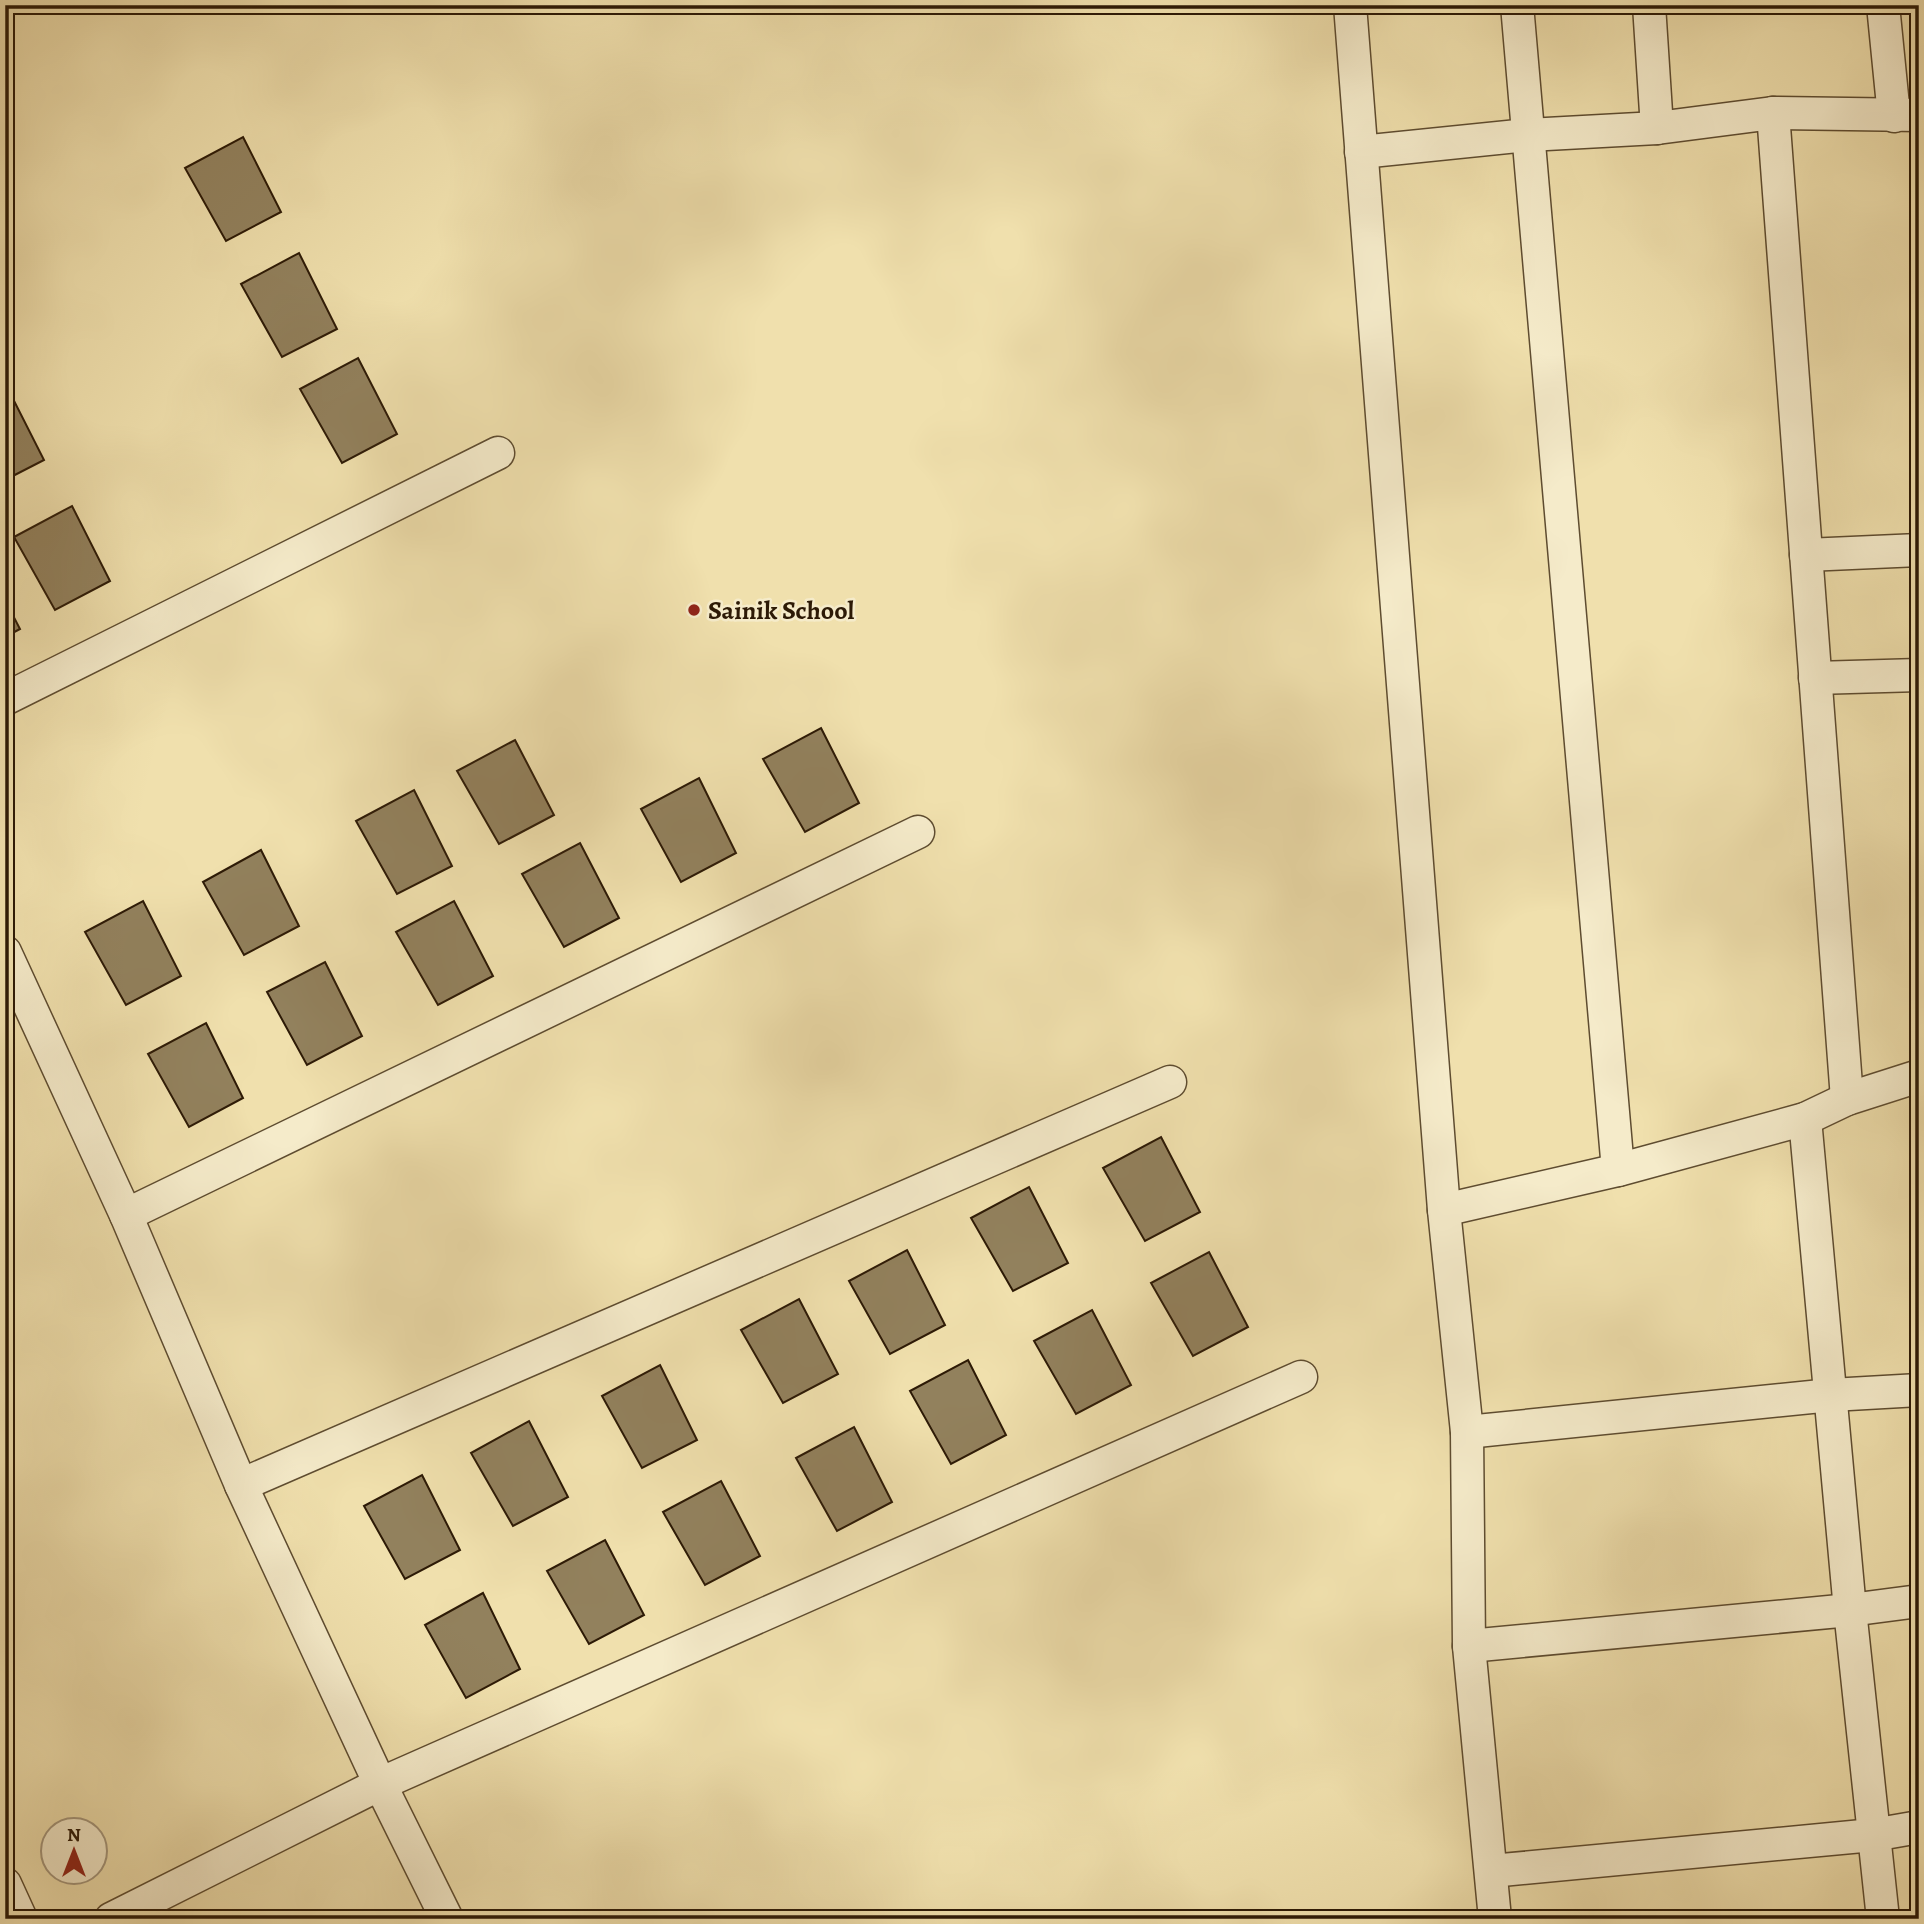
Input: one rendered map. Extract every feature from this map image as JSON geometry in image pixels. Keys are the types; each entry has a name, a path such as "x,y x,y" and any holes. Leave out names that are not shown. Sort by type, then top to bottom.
{"street":[{"path":"1350,5 1444,1210 1467,1432 1469,1646 1496,1919"},
{"path":"1517,5 1618,1170"},
{"path":"1649,5 1657,128"},
{"path":"1362,152 1528,135 1657,128 1773,113 1906,115 1883,5"},
{"path":"1773,113 1847,1098"},
{"path":"5,699 498,453"},
{"path":"1806,555 1919,550"},
{"path":"1815,678 1919,675"},
{"path":"126,1215 918,832"},
{"path":"5,952 126,1215 241,1485 380,1784 447,1919"},
{"path":"1444,1210 1618,1170 1805,1119 1847,1098 1919,1076"},
{"path":"241,1485 1170,1082"},
{"path":"1805,1119 1850,1610 1884,1919"},
{"path":"111,1919 380,1784 1301,1377"},
{"path":"1467,1432 1831,1395 1919,1390"},
{"path":"1469,1646 1919,1601"},
{"path":"1491,1871 1873,1835 1919,1828"},
{"path":"5,1884 21,1919"}],"building":[{"path":"243,137 281,212 226,241 185,168"},
{"path":"299,253 337,329 282,357 241,284"},
{"path":"358,358 397,434 342,463 300,389"},
{"path":"5,386 44,460 5,480"},
{"path":"72,506 110,581 55,610 14,537"},
{"path":"5,600 20,629 5,637"},
{"path":"821,728 859,803 805,832 763,759"},
{"path":"515,740 554,815 499,844 457,771"},
{"path":"699,778 736,853 681,882 641,809"},
{"path":"414,790 452,866 397,894 356,821"},
{"path":"580,843 619,918 564,947 522,874"},
{"path":"261,850 299,926 244,955 203,882"},
{"path":"143,901 181,976 126,1005 85,932"},
{"path":"454,901 493,976 438,1005 396,932"},
{"path":"325,962 362,1036 307,1065 267,992"},
{"path":"206,1023 243,1098 189,1127 148,1054"},
{"path":"1161,1137 1200,1212 1145,1241 1103,1168"},
{"path":"1029,1187 1068,1263 1013,1291 971,1218"},
{"path":"907,1250 945,1325 890,1354 849,1281"},
{"path":"1209,1252 1248,1327 1193,1356 1151,1283"},
{"path":"799,1299 838,1374 783,1403 741,1330"},
{"path":"1092,1310 1131,1385 1076,1414 1034,1341"},
{"path":"968,1360 1006,1435 951,1464 910,1391"},
{"path":"660,1365 697,1440 642,1468 602,1396"},
{"path":"529,1421 568,1497 513,1526 471,1453"},
{"path":"854,1427 892,1502 837,1531 796,1458"},
{"path":"422,1475 460,1550 405,1579 364,1506"},
{"path":"721,1481 760,1556 705,1585 663,1512"},
{"path":"605,1540 644,1615 589,1644 547,1571"},
{"path":"483,1593 520,1669 466,1698 425,1625"}],"place":[{"name":"Sainik School","path":"694,610"}]}
